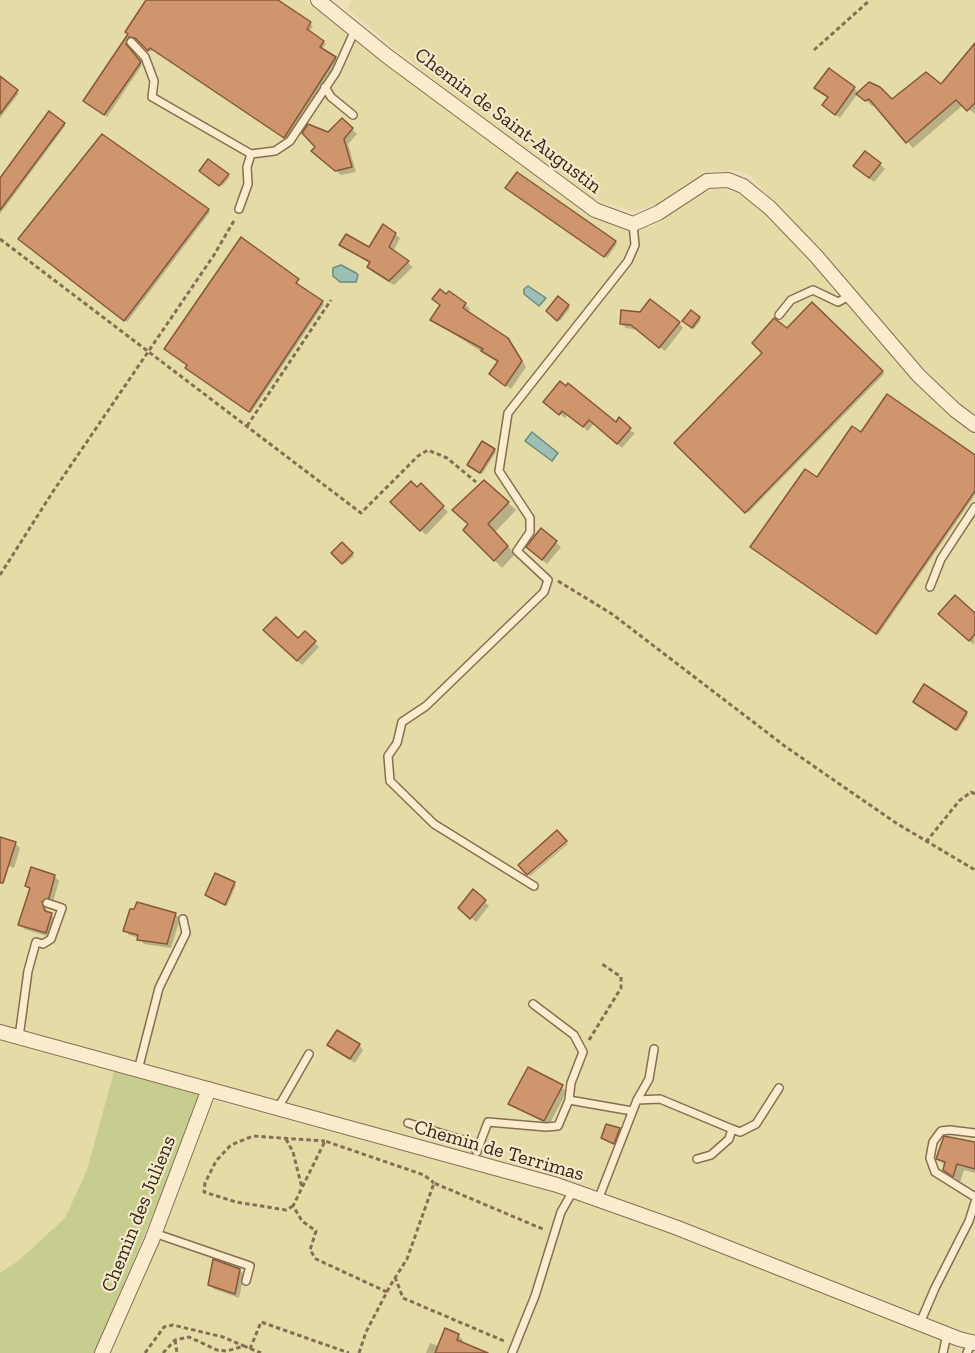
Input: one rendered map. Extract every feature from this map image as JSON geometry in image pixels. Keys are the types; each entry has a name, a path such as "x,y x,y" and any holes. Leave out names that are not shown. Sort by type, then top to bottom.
{"street":[{"name":"Chemin de Saint-Augustin","path":"318,0 595,210 633,224"},
{"path":"633,224 658,213 707,181 728,180 743,186 770,208 923,380 975,425"},
{"name":"Chemin de Terrimas","path":"0,1032 278,1108 475,1157 675,1227 920,1323 971,1346"},
{"name":"Chemin des Juliens","path":"102,1353 154,1233 209,1089"}],"lane":[{"path":"131,42 145,57 154,81 152,97 251,154 275,152 290,141 336,72 355,30"},
{"path":"325,87 331,97 353,115"},
{"path":"239,209 248,184 247,167 251,154"},
{"path":"534,886 434,825 390,781 388,756 397,743 402,722 426,706 544,592 548,580 517,551 530,532 530,518 499,471 508,412 628,261 635,244 633,224"},
{"path":"779,315 791,300 813,290 838,302 849,296"},
{"path":"930,587 941,559 975,507"},
{"path":"19,1037 28,971 36,942 43,944 51,939 62,908 47,903"},
{"path":"138,1070 159,988 186,933 183,919"},
{"path":"475,1157 488,1122 558,1126 569,1100 571,1083 583,1052 574,1035 533,1004"},
{"path":"598,1200 632,1111 649,1078 654,1049"},
{"path":"278,1108 309,1054"},
{"path":"637,1100 660,1099 740,1132 756,1124 778,1088"},
{"path":"569,1100 632,1111"},
{"path":"408,1123 466,1141 473,1145 475,1157"},
{"path":"697,1159 711,1155 729,1139 732,1129"},
{"path":"975,1134 941,1131 933,1142 930,1158 935,1172 975,1197"},
{"path":"512,1353 535,1296 561,1212 573,1191"},
{"path":"920,1323 969,1221 975,1202"},
{"path":"154,1233 250,1266 246,1281"},
{"path":"943,1353 947,1334"}],"path":[{"path":"814,50 870,0"},
{"path":"0,575 52,493 214,255 239,209"},
{"path":"0,239 361,513 418,456 428,450 447,458 476,482"},
{"path":"247,426 331,300"},
{"path":"548,580 559,581 612,614 786,747 926,842 975,870"},
{"path":"926,842 959,801 971,792 975,794"},
{"path":"583,1052 621,988 621,977 602,964"},
{"path":"325,1141 293,1206 286,1210 270,1209 204,1192 205,1183 216,1161 231,1145 252,1136 325,1141 424,1175 434,1183 546,1231"},
{"path":"286,1139 293,1152 302,1188"},
{"path":"359,1353 366,1332 407,1259 434,1183"},
{"path":"293,1206 302,1221 316,1231 310,1250 316,1259 387,1292"},
{"path":"395,1277 403,1298 496,1338 508,1342 510,1338"},
{"path":"250,1349 261,1322 349,1353"},
{"path":"145,1353 164,1327 173,1325 223,1337 261,1353"},
{"path":"163,1353 175,1340 189,1337 227,1351 244,1347"},
{"path":"175,1340 177,1353"}],"shaded area":[{"path":"0,0 306,0 440,104 607,220 625,229 651,227 675,207 701,192 720,189 749,197 772,216 931,398 975,437 975,1338 627,1203 0,1025"},
{"path":"352,0 975,0 975,417 934,380 750,175 735,170 712,172 696,178 657,204 634,212 594,199 463,104 347,9"},
{"path":"0,1037 115,1068 87,1170 65,1218 18,1261 0,1273"},
{"path":"212,1100 577,1198 802,1282 975,1353 108,1353 135,1296"}],"green space":[{"path":"115,1068 204,1093 95,1353 0,1353 0,1273 18,1261 65,1218 87,1170"}],"water":[{"path":"341,265 358,275 356,282 340,282 333,276 333,268"},
{"path":"528,286 546,298 539,306 524,294 524,289"},
{"path":"532,432 558,453 552,461 525,441"}],"building":[{"path":"146,0 278,0 311,22 307,29 324,41 320,47 336,57 284,138 150,48 148,51 135,38 129,37 126,44 141,62 104,115 83,101 128,34 125,32"},
{"path":"975,43 975,103 967,111 956,100 906,143 869,99 865,101 856,94 869,82 880,87 892,99 926,72 941,84"},
{"path":"829,68 855,87 835,115 822,105 828,97 814,88"},
{"path":"0,76 18,90 0,114"},
{"path":"49,111 65,123 0,210 0,178"},
{"path":"342,118 353,128 344,139 352,167 335,171 311,151 315,147 302,133 308,124 328,132"},
{"path":"102,134 209,209 124,321 18,239"},
{"path":"865,151 881,163 869,178 853,166"},
{"path":"208,159 229,174 219,186 199,171"},
{"path":"517,172 616,241 604,257 505,188"},
{"path":"383,224 396,233 389,247 409,261 389,281 367,267 370,262 339,245 346,234 369,247"},
{"path":"241,237 299,279 296,283 323,301 249,412 185,368 187,365 164,349"},
{"path":"440,289 446,294 449,291 466,303 463,308 508,338 522,361 505,386 489,374 498,361 481,351 483,349 430,320 440,305 432,299"},
{"path":"558,296 569,305 557,321 546,311"},
{"path":"650,299 680,322 659,348 631,325 620,324 621,310 640,312"},
{"path":"812,302 883,371 745,513 674,443 762,353 752,343 774,318 787,328"},
{"path":"691,310 700,317 692,328 682,321"},
{"path":"560,381 566,386 568,383 616,422 619,417 631,428 617,444 589,420 583,427 562,411 559,415 543,402"},
{"path":"887,394 975,455 975,491 876,634 750,547 805,469 817,477 852,426 861,432"},
{"path":"482,441 495,449 480,473 467,465"},
{"path":"484,480 509,502 488,524 508,546 494,561 463,530 468,524 452,510"},
{"path":"411,481 417,487 421,483 444,506 420,531 390,502"},
{"path":"541,528 557,541 542,560 526,547"},
{"path":"342,542 353,553 342,564 331,553"},
{"path":"955,595 975,613 975,634 969,641 938,614"},
{"path":"276,617 298,638 305,631 316,641 297,661 263,630"},
{"path":"924,684 967,712 956,730 913,702"},
{"path":"557,830 567,841 527,875 518,865"},
{"path":"0,837 16,842 3,883 0,883"},
{"path":"31,867 55,875 49,898 42,902 45,911 52,913 46,933 18,925 30,888 25,886"},
{"path":"215,873 235,882 225,905 205,895"},
{"path":"473,889 486,900 470,919 458,908"},
{"path":"137,902 176,913 167,944 137,940 138,935 123,931 130,909 134,909"},
{"path":"337,1030 360,1044 350,1059 327,1045"},
{"path":"528,1067 563,1085 544,1121 508,1104"},
{"path":"606,1124 620,1128 614,1144 601,1138"},
{"path":"944,1136 975,1142 975,1169 957,1164 953,1177 943,1170 945,1162 936,1159"},
{"path":"213,1259 240,1269 235,1294 208,1285"},
{"path":"445,1328 459,1334 457,1340 488,1353 435,1353"}]}
